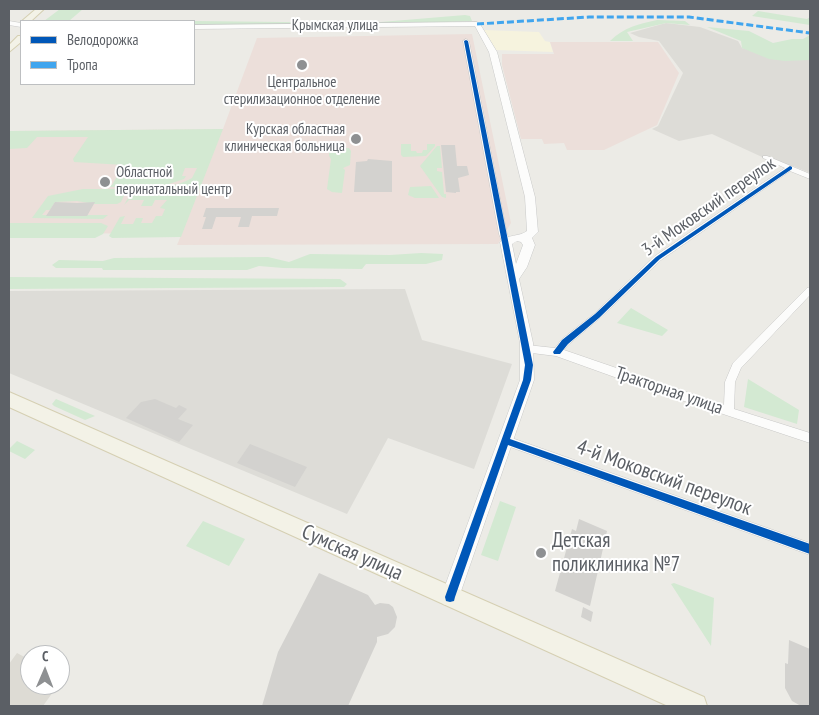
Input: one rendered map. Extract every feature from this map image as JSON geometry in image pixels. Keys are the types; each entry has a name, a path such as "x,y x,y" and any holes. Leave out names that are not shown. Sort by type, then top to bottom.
{"main road":[{"path":"27,20 40,9"},
{"path":"9,49 18,30"},
{"name":"Сумская улица","path":"9,399 695,706"}],"street":[{"path":"9,23 18,30"},
{"name":"Крымская улица","path":"195,27 477,24 493,52 530,197 533,226 532,232 525,238"},
{"path":"450,597 528,380 529,365 466,41"},
{"path":"765,157 810,177"},
{"name":"3-й Моковский переулок","path":"557,352 565,342 598,316 658,258 790,168"},
{"path":"506,242 516,238 525,238 529,245 521,267 513,279"},
{"path":"729,411 730,382 737,366 810,290"},
{"name":"Тракторная улица","path":"527,349 557,352 649,385 810,438"},
{"name":"4-й Моковский переулок","path":"506,441 810,549"}],"shaded area":[{"path":"666,23 700,27 738,41 742,48 810,60 810,173 793,166 786,168 712,134 679,141 652,129 658,126 683,73 659,41 630,33"},
{"path":"484,30 539,32 545,41 550,42 553,52 496,50"},
{"name":"Курская областная клиническая больница","path":"472,34 511,223 498,244 177,245 182,233 9,234 9,131 223,129 257,38"},
{"path":"550,42 658,42 679,73 657,125 604,150 567,150 564,143 544,144 542,139 521,139 502,65 502,54 554,54"},
{"path":"405,289 422,340 512,364 474,469 388,438 347,514 9,373 9,291"},
{"path":"17,653 20,655 20,695 51,695 43,706 9,706 9,664"}],"green space":[{"path":"60,9 83,9 70,20 45,20"},
{"path":"758,11 807,19 810,17 810,25 752,16"},
{"path":"465,15 470,16 472,21 377,25 195,26 195,21 369,23"},
{"path":"657,20 685,21 690,25 666,23 627,32 633,41 610,41 626,29"},
{"path":"707,27 749,31 773,43 803,39 810,35 810,60 785,61 769,59 742,48 741,41"},
{"path":"223,129 181,237 112,238 109,236 120,217 125,216 121,224 133,224 136,218 143,218 141,223 152,223 156,216 162,216 165,209 160,208 167,200 155,200 152,206 141,206 144,200 129,200 124,205 133,190 176,185 192,178 197,168 185,168 182,176 186,176 184,179 163,186 104,187 103,185 112,185 124,165 74,162 73,159 88,137 37,137 27,148 9,149 9,131"},
{"path":"401,144 411,144 411,151 416,151 417,153 427,150 427,144 435,144 435,146 426,156 403,157 401,155"},
{"path":"437,146 440,146 442,168 437,168 437,171 442,172 446,198 442,197 420,166"},
{"path":"336,148 349,148 351,151 350,165 343,168 345,170 342,193 332,192 327,189 331,159 329,152"},
{"path":"431,186 439,198 415,198 408,195 410,187"},
{"path":"83,189 123,189 126,191 121,202 117,204 94,204 77,201 55,202 50,210 46,210 42,215 108,215 103,219 32,218 48,196"},
{"path":"9,223 101,223 108,226 103,234 95,238 9,238"},
{"path":"310,254 390,255 443,254 442,260 426,264 366,264 362,269 259,266 247,270 103,270 102,268 56,268 52,265 59,260 103,261 114,258 268,257 289,262"},
{"path":"9,277 340,279 347,284 344,287 9,289"},
{"path":"631,308 668,330 662,336 617,323"},
{"path":"748,379 799,410 797,424 744,407"},
{"path":"56,399 95,416 85,420 54,406 52,404"},
{"path":"17,441 35,450 25,459 9,451"},
{"path":"500,501 516,507 498,561 481,555"},
{"path":"203,521 245,539 229,566 186,546"},
{"path":"674,583 714,598 711,646 671,584"}],"building":[{"path":"441,145 455,145 457,166 467,166 469,175 458,178 460,192 446,192"},
{"path":"368,159 392,161 392,192 354,192 356,162 367,161"},
{"path":"55,202 95,202 87,216 46,216"},
{"path":"206,208 279,208 277,216 252,216 249,227 238,227 241,217 216,217 212,229 202,229 206,217 203,217"},
{"path":"155,399 176,408 179,405 187,409 178,419 193,425 179,442 126,418 141,402"},
{"path":"250,444 307,467 295,487 237,463"},
{"path":"579,519 607,531 590,606 555,591 572,529 576,531"},
{"path":"319,573 368,595 375,605 380,603 389,604 393,607 397,617 395,627 388,634 377,637 377,642 348,706 262,706 278,652"},
{"path":"583,607 593,612 591,622 581,617"},
{"path":"789,640 810,649 810,706 801,706 792,701 785,688 785,663 788,664"}],"marked path":[{"path":"477,24 589,17 689,17 810,33"}],"cycle path":[{"path":"450,597 527,380 529,365 466,41"},
{"path":"557,352 565,342 597,316 658,258 790,168"},
{"path":"506,441 810,549"}],"place":[{"name":"Центральное стерилизационное отделение","path":"302,65"},
{"name":"Курская областная клиническая больница","path":"356,139"},
{"name":"Областной перинатальный центр","path":"105,182"},
{"name":"Детская поликлиника №7","path":"541,553"}]}
